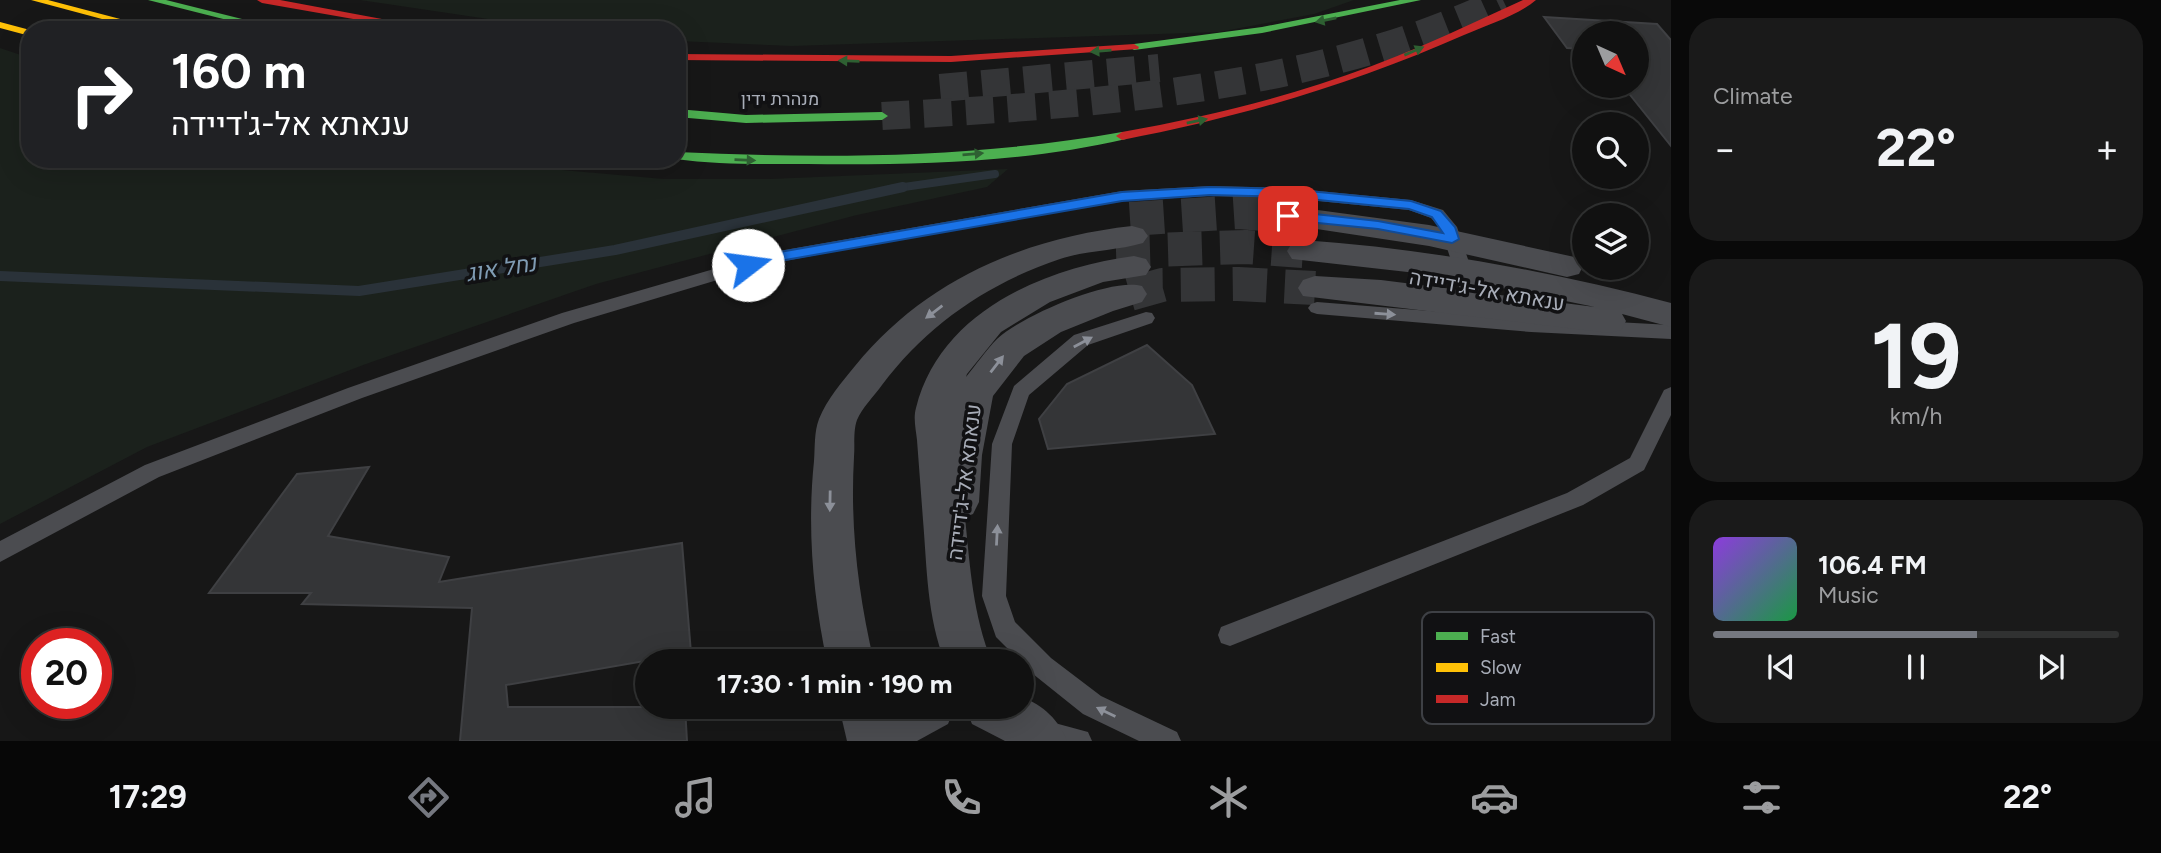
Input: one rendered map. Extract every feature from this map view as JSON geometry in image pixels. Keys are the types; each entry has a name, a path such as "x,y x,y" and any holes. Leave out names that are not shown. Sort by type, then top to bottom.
{"highway":[{"path":"36,0 121,21"},
{"path":"153,0 243,21"},
{"path":"262,0 384,21"},
{"path":"686,57 892,62 1015,59 1278,29 1416,0"},
{"path":"686,156 834,163 992,153 1151,131 1263,106 1331,83 1388,62 1531,0"},
{"path":"0,25 21,31"},
{"name":"מנהרת ידין","path":"686,114 746,119 882,116"}],"street":[{"path":"848,649 831,561 830,494 838,419 879,358 930,314 1006,266 1103,238 1131,264"},
{"name":"ענאתא אל-ג'דיידה","path":"1665,298 1611,299 1466,279 1305,260 1381,292 1466,279 1671,328"},
{"name":"ענאתא אל-ג'דיידה","path":"963,649 951,594 934,410 951,368 989,323 1038,294 1098,272 1131,264"},
{"name":"ענאתא אל-ג'דיידה","path":"951,594 962,455 975,392 1011,347 1131,264"},
{"path":"866,719 872,741"},
{"path":"882,741 906,719"}],"lane":[{"path":"0,552 152,471 355,393 568,317 774,258 988,218 1122,197 1210,191 1288,193 1411,205 1437,214 1449,227 1466,279"},
{"path":"1131,264 1081,340 1021,391 1002,444 994,596 1005,629 1042,666 1092,705 1168,741"},
{"path":"1230,635 1575,499 1637,464 1671,395"},
{"path":"1012,719 1079,741"}],"shaded area":[{"path":"360,0 1354,0 1314,14 1219,32 792,46 686,41 686,21 501,21"},
{"path":"0,48 21,55 21,168 539,168 664,179 770,179 1008,169 987,187 857,215 596,284 366,364 147,447 0,524"}],"building":[{"path":"1544,17 1609,21 1572,21 1572,48 1567,48"},
{"path":"1649,24 1657,24 1671,40 1671,146 1649,118 1649,112 1644,112 1633,98 1649,98"},
{"path":"1147,345 1192,385 1215,434 1048,449 1039,419 1067,384"},
{"path":"369,467 328,536 449,557 439,582 682,543 691,649 635,649 635,663 506,685 508,707 635,707 635,719 686,719 687,741 460,741 472,608 302,604 311,593 209,593 297,474"}],"waterway":[{"name":"נחל אוג","path":"901,187 995,174"},
{"name":"נחל אוג","path":"0,276 359,291 615,250 901,187"},
{"name":"נחל אוג","path":"890,189 901,187"}],"tunnel":[{"path":"882,116 1119,98 1278,74 1355,55 1431,31 1503,0"},
{"path":"940,88 1159,68"},
{"path":"1130,219 1238,212 1288,216"},
{"path":"1116,251 1246,247 1303,251"},
{"path":"1130,294 1162,285 1238,284 1315,288"}],"traffic: fast":[{"path":"153,0 243,21"},
{"path":"1134,47 1262,30 1416,0"},
{"path":"686,114 746,119 882,116"},
{"path":"686,156 900,160 1012,152 1122,136"}],"traffic: slow":[{"path":"36,0 121,21"},
{"path":"0,25 21,31"}],"traffic: jam":[{"path":"262,0 384,21"},
{"path":"1122,136 1230,113 1325,86 1414,53 1531,0"},
{"path":"686,57 951,59 1134,47"}],"route":[{"path":"748,265 1014,213 1122,197 1210,191 1288,193 1411,205 1437,214 1449,227 1452,239 1378,225 1288,216"}]}
